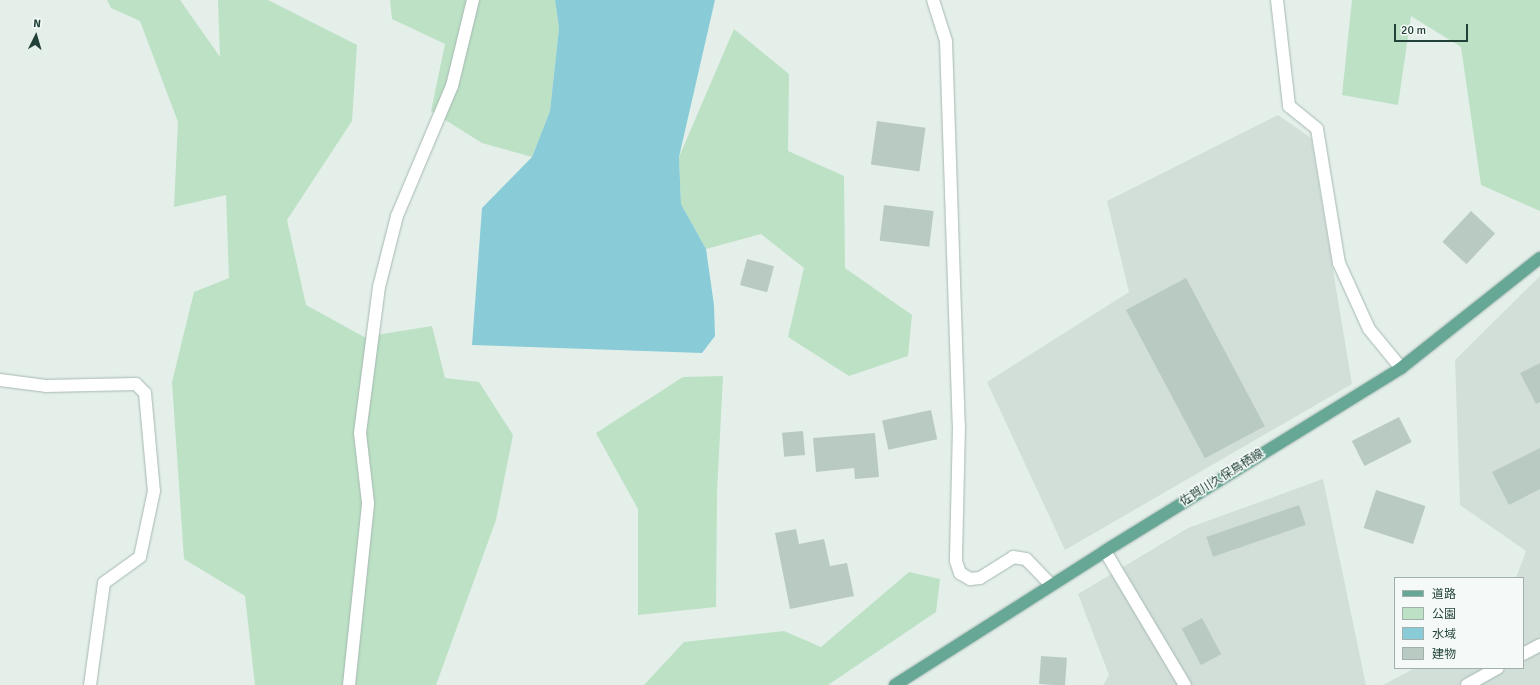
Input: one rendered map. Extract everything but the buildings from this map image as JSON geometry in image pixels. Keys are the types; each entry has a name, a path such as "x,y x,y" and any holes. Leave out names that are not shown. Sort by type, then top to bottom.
{"main road":[{"name":"佐賀川久保鳥栖線","path":"895,685 1105,551 1401,368 1540,258"}],"street":[{"path":"349,685 368,504 360,433 379,287 396,216 452,86 473,0"},
{"path":"933,0 946,41 959,425 956,561 960,573 970,579 980,578 1014,557 1026,559 1051,585"},
{"path":"1277,0 1289,106 1317,130 1339,263 1369,329 1401,368"},
{"path":"0,380 46,386 136,384 145,393 154,490 140,557 104,583 90,685"},
{"path":"1105,551 1185,685"},
{"path":"1524,653 1540,645"},
{"path":"1467,685 1496,669"}],"shaded area":[{"path":"1278,115 1311,138 1352,384 1065,550 987,382 1129,292 1107,201"},
{"path":"1540,276 1540,685 1383,685 1413,669 1524,669 1524,577 1516,577 1526,551 1460,505 1455,360"},
{"path":"1323,479 1366,685 1103,685 1109,675 1078,594 1188,528"}],"green space":[{"path":"107,0 180,0 220,57 218,0 268,0 357,45 352,121 287,220 306,305 364,337 432,326 445,378 479,382 513,435 496,520 436,685 255,685 245,596 184,559 172,382 194,292 229,278 226,195 174,207 178,122 140,21 111,8"},
{"path":"390,0 555,0 559,28 550,111 532,157 482,143 431,111 445,44 392,19"},
{"path":"1352,0 1540,0 1540,211 1481,185 1461,47 1411,16 1398,105 1342,95"},
{"path":"734,29 789,74 788,151 844,176 845,268 912,315 908,356 849,376 788,337 804,268 761,234 706,249 681,204 679,157"},
{"path":"723,376 717,492 716,607 638,615 638,509 596,433 683,377"},
{"path":"909,572 940,579 936,612 828,685 644,685 684,642 784,631 821,647"}],"water":[{"path":"555,0 715,0 679,157 681,204 706,249 714,305 715,336 702,353 472,345 482,208 532,157 550,111 559,28"}]}
